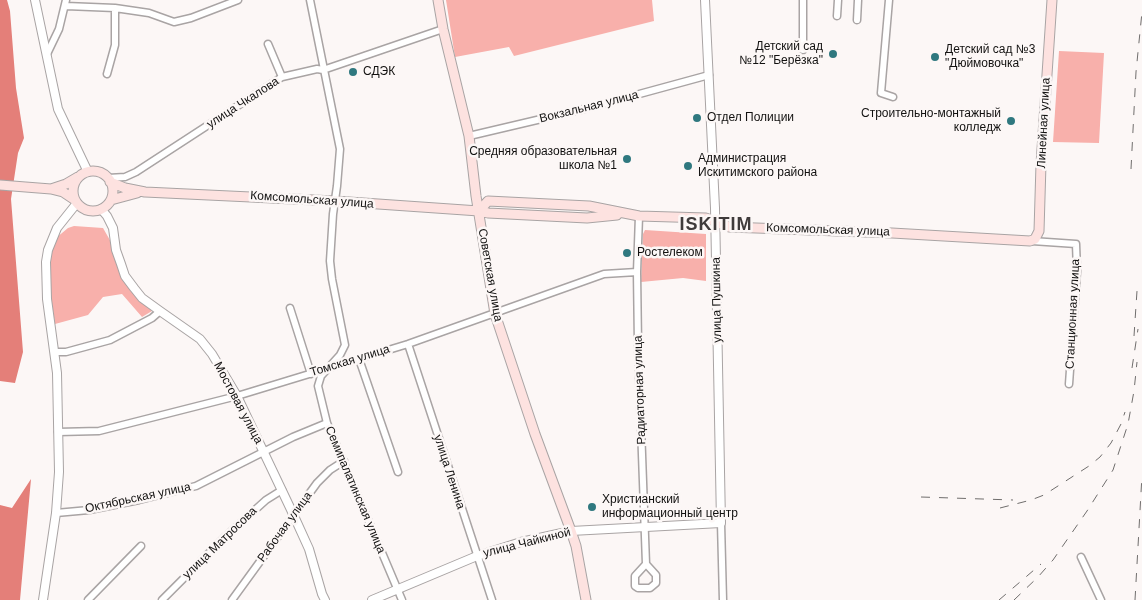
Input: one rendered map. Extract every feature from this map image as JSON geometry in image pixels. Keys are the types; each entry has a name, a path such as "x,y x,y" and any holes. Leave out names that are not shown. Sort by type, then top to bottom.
{"main road":[{"name":"Советская улица","path":"438,0 443,29 469,136 496,314 535,434 576,546 586,600"},
{"name":"Линейная улица","path":"1030,241 1035,240 1039,231 1041,164 1052,0"},
{"path":"0,186 52,188 63,192 87,210 96,211 106,206 111,200 113,190 109,180 100,172 84,174 66,184 52,188"},
{"path":"76,202 73,190 74,184 84,174"},
{"name":"Комсомольская улица","path":"109,180 125,188 145,192 335,201 479,210 488,213 587,218 627,214 706,218 729,227 892,233 1030,241"},
{"name":"Комсомольская улица","path":"111,200 145,192"}],"street":[{"path":"35,0 58,109 84,174"},
{"path":"47,54 59,29 66,3 149,13 174,22 191,18 238,0"},
{"name":"Семипалатинская улица","path":"310,0 340,150 331,246 332,279 345,345 340,356 321,376 318,386 326,423 344,461 402,600"},
{"name":"улица Пушкина","path":"705,0 715,222 722,600"},
{"path":"803,0 803,50"},
{"path":"837,16 838,0"},
{"path":"857,20 858,0"},
{"path":"888,0 881,93 893,97"},
{"path":"107,74 115,45 114,8"},
{"name":"улица Чкалова","path":"109,180 126,177 136,172 282,77 317,68 323,70 443,29"},
{"path":"268,44 282,77"},
{"name":"Вокзальная улица","path":"469,136 588,108 709,75"},
{"path":"44,600 56,513 59,472 56,352 47,299 46,262 48,250 57,228 76,202"},
{"name":"Мостовая улица","path":"101,209 108,216 113,228 116,250 125,276 142,298 200,340 212,354 237,396 294,516 308,549 325,600"},
{"name":"Радиаторная улица","path":"639,216 637,272 646,564"},
{"name":"Станционная улица","path":"1030,241 1076,244 1077,271 1069,384"},
{"name":"Томская улица","path":"58,432 100,431 237,396 408,344 604,274 637,272"},
{"path":"290,308 311,374"},
{"path":"56,352 66,352 110,340 160,312"},
{"name":"улица Ленина","path":"408,344 492,600"},
{"path":"359,359 398,472"},
{"name":"Октябрьская улица","path":"56,513 89,510 131,502 196,486 326,423"},
{"name":"Рабочая улица","path":"232,600 317,483 330,470 344,461"},
{"name":"улица Матросова","path":"162,600 226,536 266,500 282,490"},
{"name":"улица Чайкиной","path":"372,600 478,556 521,542 571,531 721,523"},
{"path":"88,600 141,546"},
{"path":"1080,557 1101,600"}],"shaded area":[{"path":"0,0 7,0 10,11 16,88 24,138 18,153 11,199 23,352 15,383 0,381"},
{"path":"446,0 652,0 654,21 514,56 509,47 455,57"},
{"path":"1059,51 1104,53 1099,143 1053,142"},
{"path":"74,226 103,228 111,242 116,261 129,288 152,311 142,317 122,294 103,297 88,315 55,324 50,290 51,251 56,238 68,228"},
{"path":"645,230 706,234 706,281 683,278 641,282 643,234"},
{"path":"31,479 20,600 0,600 0,505 12,508"}],"railway":[{"path":"1131,169 1136,72 1142,12"},
{"path":"1134,336 1137,291"},
{"path":"1132,368 1138,329"},
{"path":"1014,600 1053,560 1113,470 1128,424 1137,362"},
{"path":"1000,508 1044,495 1089,466 1100,457 1111,443 1125,412"},
{"path":"1135,600 1142,475"},
{"path":"921,497 1013,500"},
{"path":"999,600 1041,564"}],"place":[{"name":"Детский сад №12 \"Берёзка\"","path":"833,54"},
{"name":"Детский сад №3 \"Дюймовочка\"","path":"935,57"},
{"name":"СДЭК","path":"353,72"},
{"name":"Отдел Полиции","path":"697,118"},
{"name":"Строительно-монтажный колледж","path":"1011,121"},
{"name":"Средняя образовательная школа №1","path":"627,159"},
{"name":"Администрация Искитимского района","path":"688,166"},
{"name":"Ростелеком","path":"627,253"},
{"name":"Христианский информационный центр","path":"592,507"}],"district":[{"name":"ISKITIM","path":"716,225"}]}
